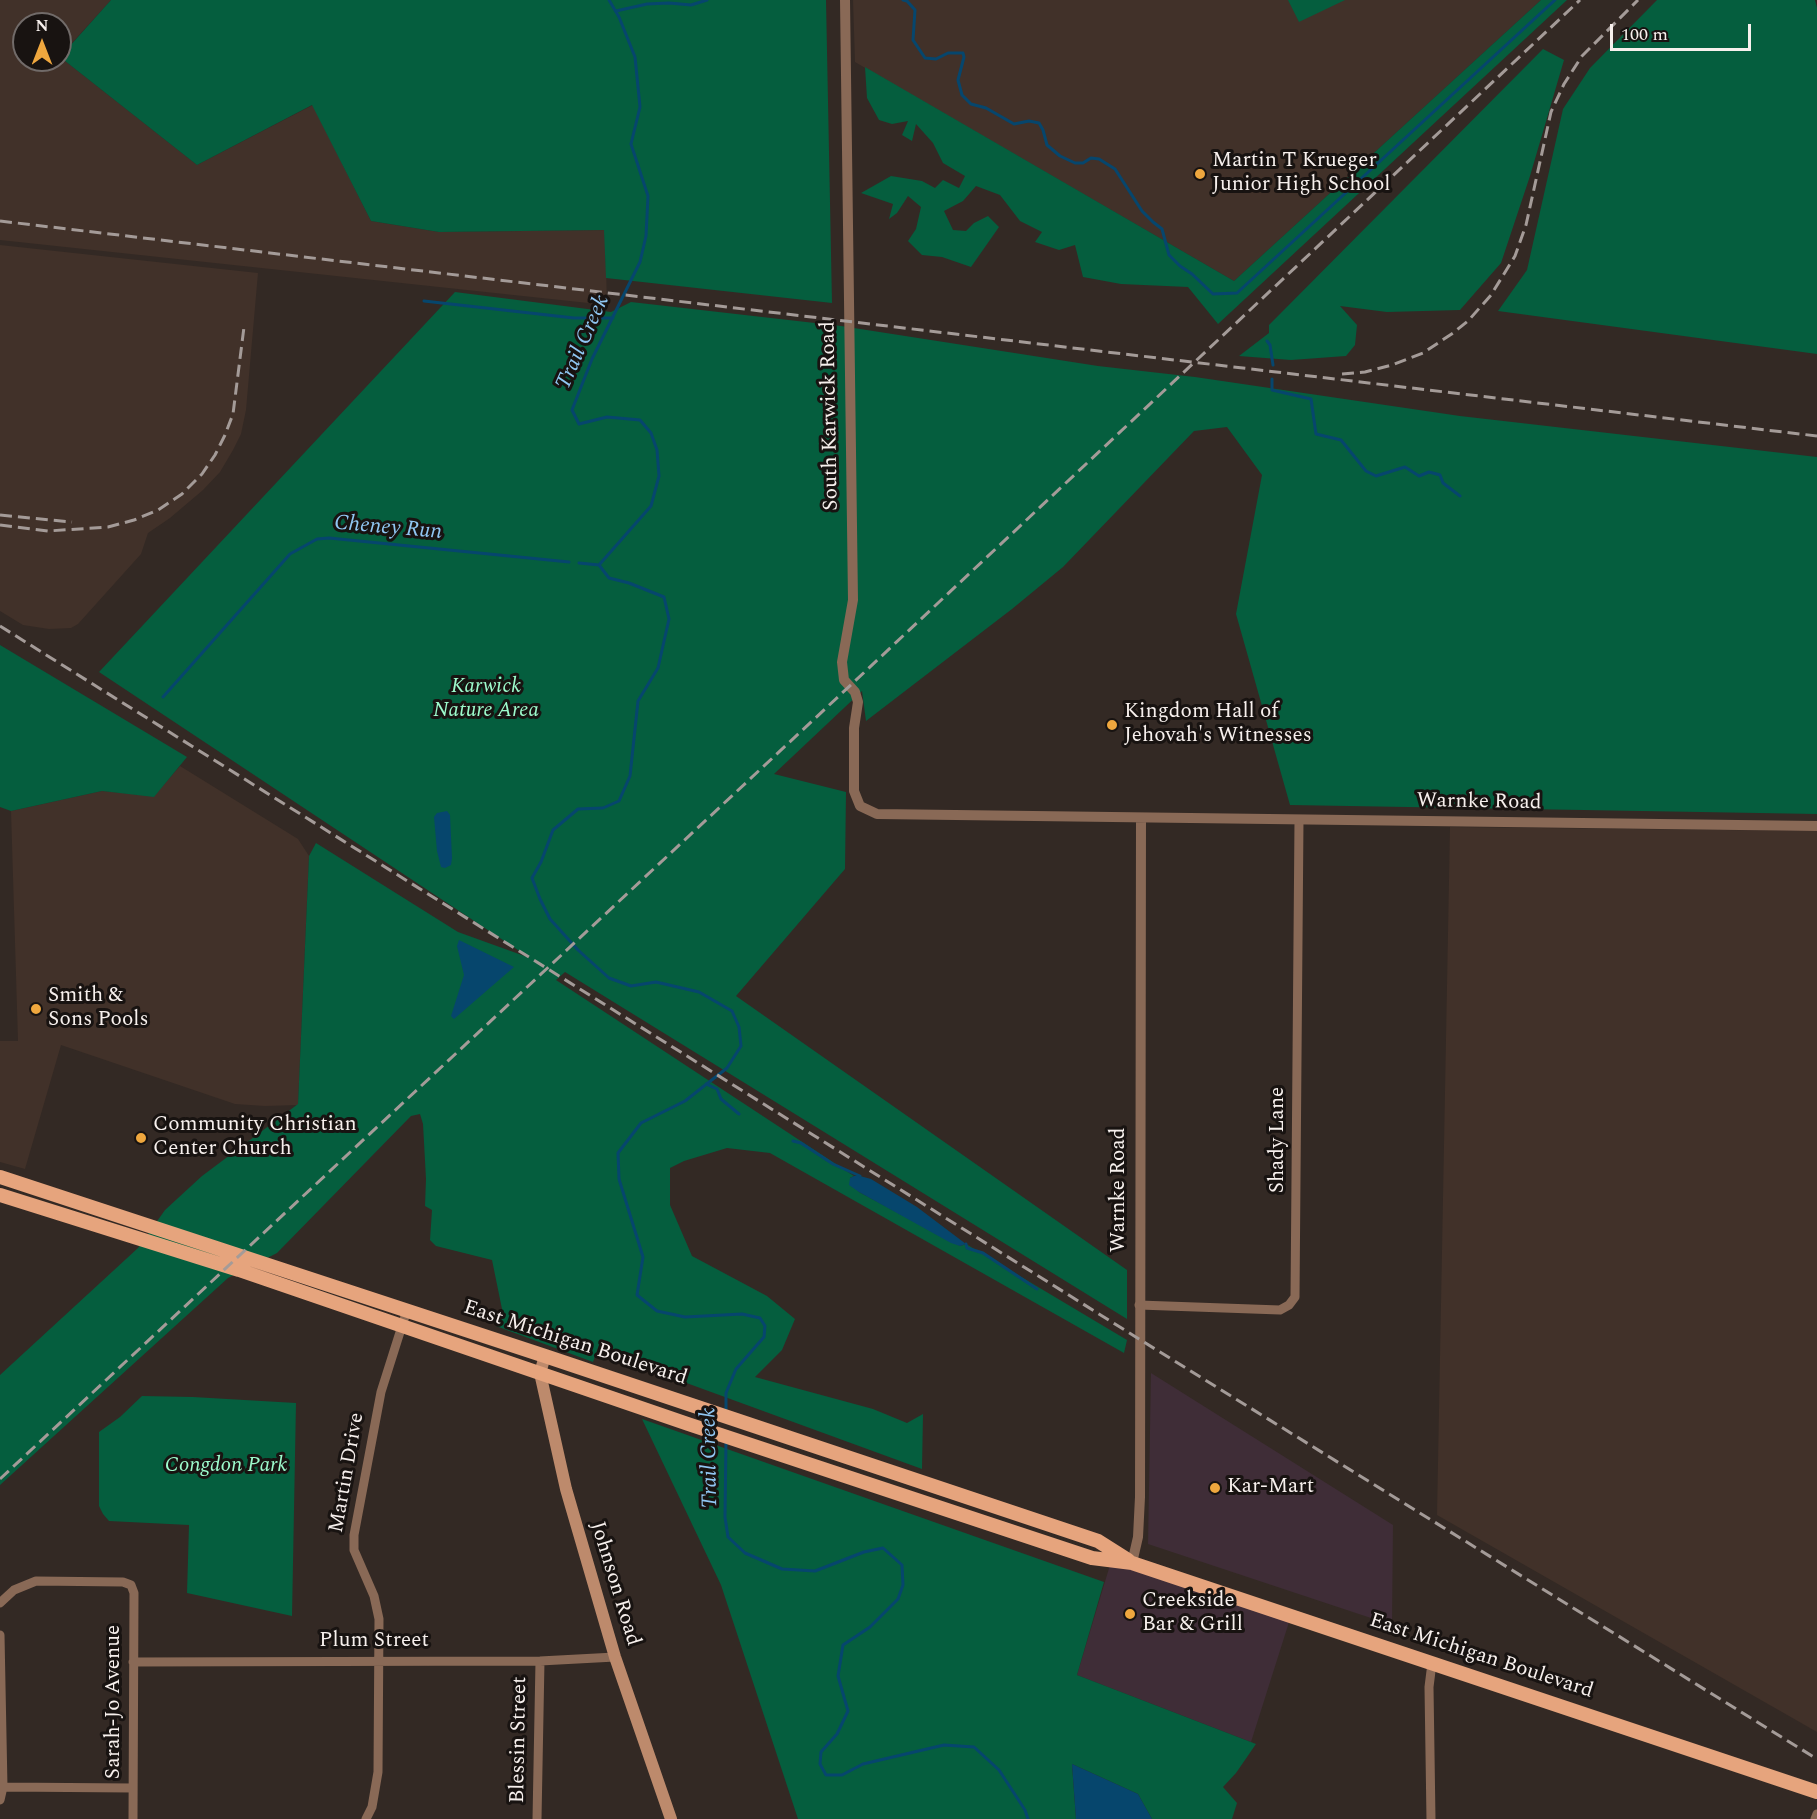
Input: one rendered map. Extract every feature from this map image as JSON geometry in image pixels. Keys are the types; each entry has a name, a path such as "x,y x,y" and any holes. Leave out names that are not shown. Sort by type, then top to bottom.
{"main road":[{"name":"East Michigan Boulevard","path":"0,1177 688,1403 1098,1541 1132,1563"},
{"name":"East Michigan Boulevard","path":"0,1195 239,1270 688,1424 1092,1558 1132,1563 1817,1792"},
{"name":"Johnson Road","path":"545,1356 540,1372 557,1459 615,1657 670,1819"}],"street":[{"name":"South Karwick Road","path":"845,0 853,600 842,662 844,680 855,692 858,702 854,728 854,791 860,806 877,814"},
{"name":"Warnke Road","path":"877,814 1817,826"},
{"name":"Warnke Road","path":"1132,1563 1138,1537 1140,1497 1138,1305 1141,818"},
{"name":"Shady Lane","path":"1138,1305 1280,1310 1289,1305 1295,1297 1299,820"},
{"name":"Martin Drive","path":"366,1819 372,1807 378,1772 379,1619 374,1596 354,1550 354,1535 381,1392 407,1310"},
{"name":"Sarah-Jo Avenue","path":"0,1603 14,1590 36,1581 123,1581 131,1585 134,1593 133,1819"},
{"path":"0,1635 3,1787 0,1800"},
{"name":"Plum Street","path":"133,1662 540,1661 615,1657"},
{"name":"Blessin Street","path":"537,1819 540,1661"},
{"path":"1431,1819 1429,1687 1432,1663"},
{"path":"3,1787 133,1788"},
{"path":"1815,1819 1817,1814"}],"shaded area":[{"path":"0,0 111,0 72,43 72,12 12,12 12,72 72,72 72,66 197,165 313,105 371,221 439,232 605,230 607,305 0,240"},
{"name":"Martin T Krueger Junior High School","path":"853,0 1541,0 1234,281 855,62"},
{"path":"0,245 258,273 246,410 241,434 233,450 220,472 203,490 148,533 141,554 78,624 71,628 49,629 23,625 0,611"},
{"path":"180,766 298,839 309,856 298,1105 235,1104 61,1045 25,1169 0,1162 0,1041 18,1041 11,811 102,791 154,796"},
{"path":"1450,827 1817,831 1817,1732 1437,1515"},
{"path":"1151,1373 1393,1525 1392,1625 1148,1544"},
{"path":"1110,1565 1130,1566 1290,1619 1251,1742 1077,1675"}],"green space":[{"path":"111,0 826,0 832,303 606,278 604,230 439,232 371,221 312,105 197,165 72,66 72,44"},
{"path":"1288,0 1345,0 1299,22"},
{"path":"1541,0 1567,0 1218,324 1188,287 1121,284 1083,277 1075,245 1059,250 1035,242 1042,232 1020,221 1000,195 976,186 963,201 944,211 953,230 966,231 974,223 988,216 999,227 971,267 942,257 922,255 908,241 916,229 921,207 908,196 897,213 889,219 893,204 861,193 891,176 922,181 935,188 943,180 959,188 965,176 943,163 933,143 916,124 912,141 902,135 908,121 892,124 879,120 867,98 865,67 1234,281"},
{"path":"1657,0 1815,0 1817,8 1817,354 1498,311 1527,270 1563,109 1590,68"},
{"path":"1543,49 1564,60 1530,176 1501,263 1460,310 1387,312 1340,306 1357,325 1355,345 1346,356 1291,360 1239,356 1269,333 1269,325"},
{"name":"Karwick Nature Area","path":"455,292 611,312 631,302 841,326 1098,366 1195,377 1460,416 1817,457 1817,814 1290,805 1236,614 1262,475 1227,427 1194,431 1063,567 1012,609 866,721 862,691 774,774 846,792 845,869 736,996 1127,1270 1127,1319 565,972 556,980 854,1176 850,1178 859,1192 960,1246 966,1244 1127,1340 1124,1353 770,1153 727,1148 684,1161 670,1168 670,1205 692,1256 767,1296 795,1319 782,1350 755,1377 873,1409 907,1423 923,1414 922,1469 618,1358 620,1352 599,1345 593,1362 496,1326 502,1309 492,1260 436,1246 430,1240 432,1210 425,1206 426,1179 423,1124 420,1114 411,1116 277,1253 228,1278 0,1485 0,1375 138,1248 165,1210 202,1176 298,1104 309,856 316,843 458,932 530,958 99,672"},
{"path":"0,645 187,757 154,797 102,791 11,811 0,807"},
{"name":"Congdon Park","path":"142,1396 296,1403 292,1616 187,1593 189,1525 109,1521 103,1514 99,1506 99,1432 120,1417"},
{"path":"642,1419 1104,1582 1077,1675 1256,1744 1223,1787 1237,1803 1232,1819 1152,1819 1138,1794 1072,1764 1076,1819 798,1819 721,1585"}],"water":[{"path":"447,811 450,815 452,858 451,865 445,868 441,867 437,851 434,817 437,813"},
{"path":"459,940 514,967 454,1019 451,1016 464,975 457,946"},
{"path":"854,1176 871,1179 917,1207 966,1244 960,1246 951,1243 859,1192 849,1185 850,1178"},
{"path":"1072,1764 1138,1794 1152,1819 1076,1819"}],"waterway":[{"name":"Trail Creek","path":"609,0 619,17 635,57 640,107 631,144 648,196 646,236 640,262 592,359 572,410 579,424 607,417 640,420 651,433 657,450 659,476 651,506 599,565 609,578 629,583 664,597 669,619 658,668 638,701 630,776 619,801 603,808 578,809 553,830 541,862 532,878 550,919 578,950 609,978 631,986 656,982 699,992 732,1011 739,1027 741,1046 727,1068 685,1101 641,1123 618,1153 619,1179 643,1257 637,1295 657,1311 685,1317 742,1314 760,1318 765,1326 764,1337 736,1369 726,1393 726,1413"},
{"path":"616,11 647,4 691,5 707,0"},
{"path":"903,0 915,10 913,40 925,58 936,59 948,53 963,53 958,80 962,95 971,104 986,108 1014,124 1029,121 1039,123 1047,145 1060,156 1075,163 1083,163 1091,158 1099,159 1115,169 1142,211 1162,229 1169,255 1213,294 1237,293 1555,0"},
{"path":"424,301 574,318 613,318"},
{"path":"1267,341 1270,345 1273,365"},
{"path":"1272,379 1272,390 1311,399 1316,434 1341,440 1366,471 1376,476 1405,467 1419,476 1429,472 1440,475 1443,483 1460,496"},
{"name":"Cheney Run","path":"163,697 290,554 317,539 329,538 569,562"},
{"name":"Cheney Run","path":"579,563 599,565"},
{"path":"706,1084 717,1089 721,1099 739,1114"},
{"path":"793,1141 801,1143 833,1164 860,1176"},
{"path":"966,1244 967,1248 983,1253 1037,1289"},
{"name":"Trail Creek","path":"726,1440 725,1517 728,1537 745,1553 782,1569 815,1571 864,1552 883,1548 902,1565 903,1585 898,1599 870,1627 843,1645 838,1676 848,1711 837,1734 821,1752 820,1764 826,1775 842,1775 863,1764 944,1745 974,1747 999,1770 1025,1810 1028,1819"}],"railway":[{"path":"0,1479 1580,0"},
{"path":"1342,374 1365,372 1423,353 1468,321 1491,295 1515,256 1526,225 1551,112 1564,84 1582,56 1638,0"},
{"path":"0,221 1817,436"},
{"path":"0,525 48,531 108,527 158,510 182,494 202,474 215,455 233,414 244,327"},
{"path":"0,515 72,522"},
{"path":"0,626 1139,1339 1817,1759"}],"place":[{"name":"Martin T Krueger Junior High School","path":"1200,174"},
{"name":"Kingdom Hall of Jehovah's Witnesses","path":"1112,725"},
{"name":"Smith & Sons Pools","path":"36,1009"},
{"name":"Community Christian Center Church","path":"141,1138"},
{"name":"Kar-Mart","path":"1215,1488"},
{"name":"Creekside Bar & Grill","path":"1130,1614"}]}
